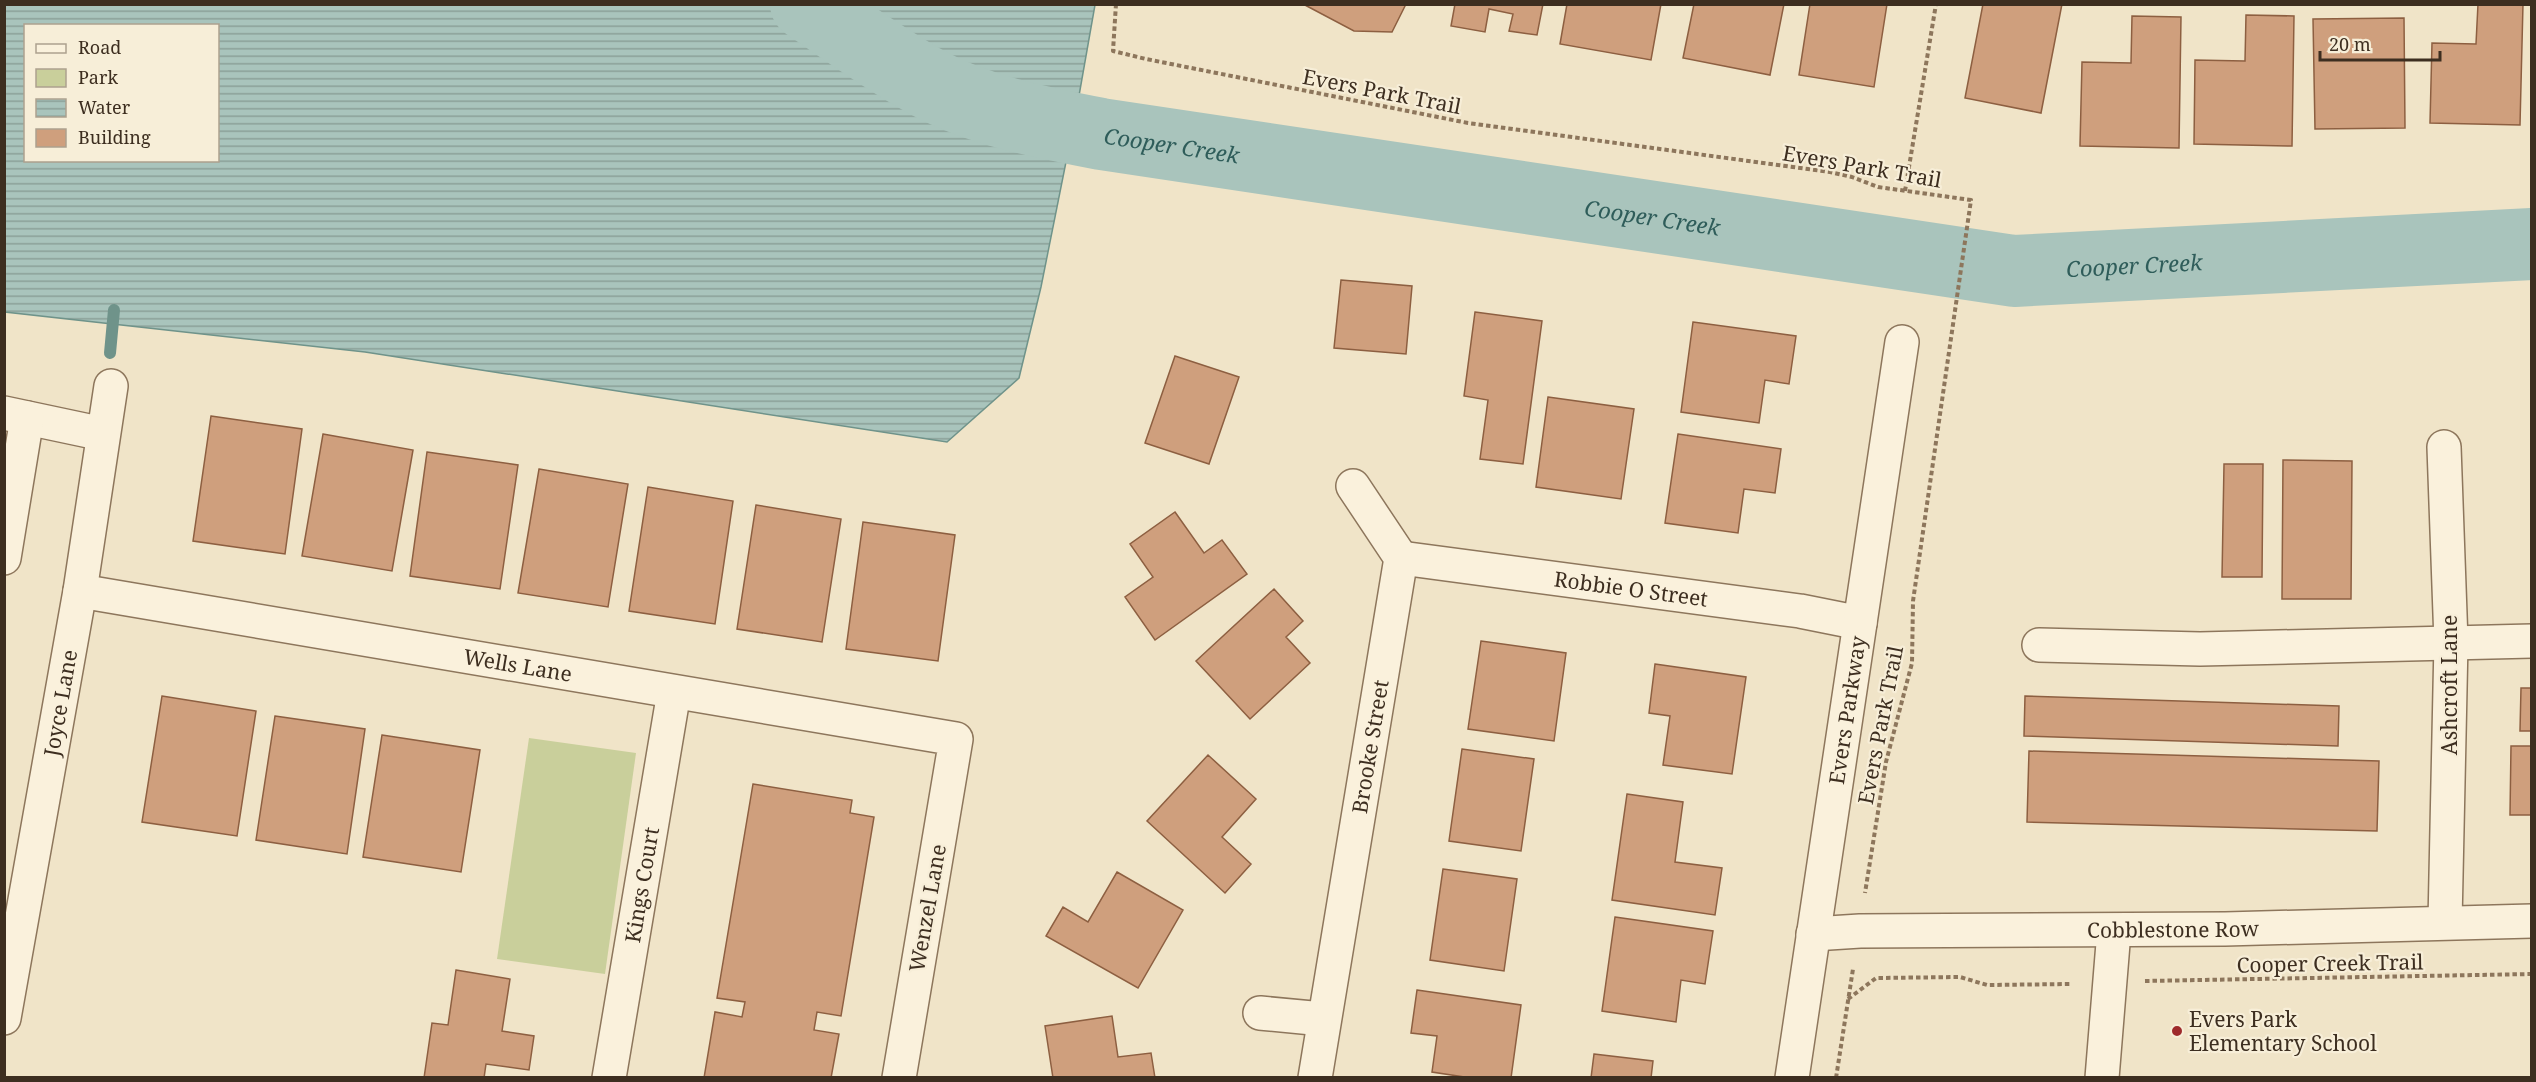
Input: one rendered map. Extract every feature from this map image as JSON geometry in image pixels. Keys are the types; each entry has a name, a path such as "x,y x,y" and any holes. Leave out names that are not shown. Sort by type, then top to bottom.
{"street":[{"name":"Evers Parkway","path":"1792,1077 1902,342"},
{"name":"Joyce Lane","path":"6,1000 80,591 111,386"},
{"path":"4,558 16,415 103,434"},
{"name":"Ashcroft Lane","path":"2444,447 2451,642 2445,922"},
{"path":"1353,486 1401,558"},
{"name":"Robbie O Street","path":"1401,558 1800,611 1860,623"},
{"name":"Brooke Street","path":"1315,1077 1401,558"},
{"name":"Wells Lane","path":"80,591 956,739"},
{"path":"2039,645 2200,649 2532,641"},
{"name":"Kings Court","path":"609,1077 674,692"},
{"name":"Wenzel Lane","path":"899,1077 956,739"},
{"name":"Cobblestone Row","path":"1813,934 1871,931 2114,930 2532,921"},
{"path":"2102,1077 2114,930"},
{"path":"1260,1013 1323,1019"}],"path":[{"name":"Evers Park Trail","path":"1116,4 1113,51 1146,59 1468,123 1830,172 1878,187 1971,200 1913,601 1912,663 1886,762 1867,882"},
{"path":"1905,191 1936,4"},
{"name":"Cooper Creek Trail","path":"2141,981 2532,974"},
{"path":"1836,1077 1852,975"},
{"path":"1848,999 1876,978 1960,977 1987,985 2080,983"}],"green space":[{"path":"529,738 636,753 605,974 497,959"}],"water":[{"path":"5,4 1095,4 1041,287 1019,378 947,442 365,352 5,312"}],"building":[{"path":"1303,4 1406,4 1392,32 1354,31"},
{"path":"1455,4 1543,4 1537,35 1509,31 1513,14 1489,9 1485,32 1451,26"},
{"path":"1567,4 1661,4 1651,60 1560,44"},
{"path":"1694,4 1784,4 1770,75 1683,58"},
{"path":"1810,4 1887,4 1874,87 1799,75"},
{"path":"1983,4 2062,4 2041,113 1965,98"},
{"path":"2478,4 2523,4 2520,125 2430,123 2432,43 2476,44"},
{"path":"2246,15 2294,16 2292,146 2194,144 2195,60 2245,61"},
{"path":"2132,16 2181,17 2179,148 2080,146 2082,62 2131,63"},
{"path":"2404,18 2405,128 2315,129 2313,19"},
{"path":"1341,280 1412,286 1406,354 1334,348"},
{"path":"1475,312 1542,321 1523,464 1480,459 1488,400 1464,396"},
{"path":"1693,322 1796,336 1789,384 1765,380 1759,423 1681,412"},
{"path":"1175,356 1239,377 1209,464 1145,443"},
{"path":"1548,397 1634,409 1621,499 1536,487"},
{"path":"211,416 302,429 285,554 193,541"},
{"path":"323,434 413,450 392,571 302,556"},
{"path":"1678,434 1781,449 1775,493 1744,489 1738,533 1665,523"},
{"path":"427,452 518,465 500,589 410,576"},
{"path":"2283,460 2352,461 2351,599 2282,599"},
{"path":"2224,464 2263,464 2262,577 2222,577"},
{"path":"539,469 628,484 608,607 518,593"},
{"path":"648,487 733,501 715,624 629,611"},
{"path":"756,505 841,519 822,642 737,629"},
{"path":"1175,512 1204,553 1222,540 1247,574 1155,640 1125,597 1153,577 1130,544"},
{"path":"863,522 955,535 938,661 846,649"},
{"path":"1274,589 1303,621 1286,637 1310,663 1250,719 1196,661"},
{"path":"1481,641 1566,653 1554,741 1468,729"},
{"path":"1655,664 1746,677 1732,774 1663,765 1670,716 1649,713"},
{"path":"2521,688 2532,688 2532,731 2520,731"},
{"path":"162,696 256,711 237,836 142,822"},
{"path":"2025,696 2339,706 2338,746 2024,736"},
{"path":"275,716 365,729 347,854 256,840"},
{"path":"382,735 480,750 461,872 363,857"},
{"path":"2511,746 2532,746 2532,815 2510,815"},
{"path":"1462,749 1534,759 1521,851 1449,841"},
{"path":"2029,751 2379,761 2377,831 2027,822"},
{"path":"1208,755 1256,799 1222,837 1251,864 1225,893 1147,821"},
{"path":"753,784 852,800 850,813 874,817 841,1016 817,1012 814,1030 839,1034 831,1078 704,1078 715,1012 742,1017 745,1002 717,998"},
{"path":"1627,794 1683,802 1675,862 1722,868 1715,915 1612,900"},
{"path":"1443,869 1517,879 1504,971 1430,960"},
{"path":"1117,872 1183,910 1138,988 1046,936 1063,907 1088,922"},
{"path":"1615,917 1713,931 1705,984 1681,980 1676,1022 1602,1011"},
{"path":"456,970 510,979 502,1031 534,1036 529,1070 486,1064 484,1078 424,1078 432,1023 448,1025"},
{"path":"1417,990 1521,1005 1511,1078 1471,1078 1432,1072 1437,1036 1411,1033"},
{"path":"1112,1016 1118,1057 1151,1053 1155,1078 1053,1078 1045,1026"},
{"path":"1594,1054 1653,1061 1651,1078 1591,1078"}],"waterway":[{"name":"Cooper Creek","path":"806,4 882,56 930,84 970,102 1035,120 1101,134 2014,271 2532,244"},
{"path":"110,353 114,310"}],"place":[{"name":"Evers Park Elementary School","path":"2177,1031"}]}
